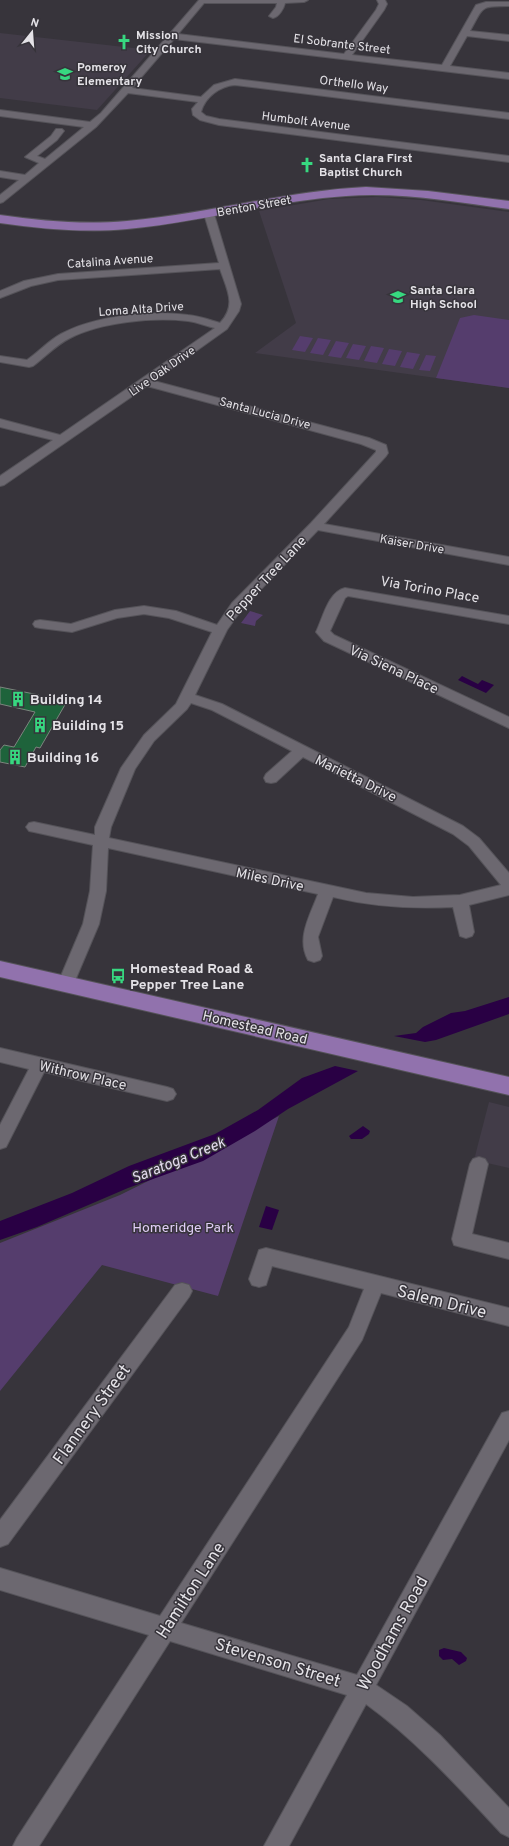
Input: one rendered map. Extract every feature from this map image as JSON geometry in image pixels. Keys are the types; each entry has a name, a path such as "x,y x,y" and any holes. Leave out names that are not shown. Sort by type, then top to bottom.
{"main road":[{"name":"Benton Street","path":"0,218 62,226 108,226 209,214 311,196 348,192 426,194 509,205"},
{"name":"Homestead Road","path":"0,970 66,983 509,1086"}],"street":[{"path":"0,200 93,124 125,90 203,0 304,0"},
{"path":"273,16 280,7 281,0"},
{"path":"347,56 380,10 383,4 381,0"},
{"path":"445,68 480,7 486,4 509,4"},
{"path":"464,33 509,38"},
{"name":"El Sobrante Street","path":"172,36 509,76"},
{"name":"Orthello Way","path":"203,100 218,85 235,82 509,116"},
{"path":"125,90 203,100"},
{"name":"Humbolt Avenue","path":"203,100 196,109 196,113 203,118 210,120 509,159"},
{"path":"0,113 93,124"},
{"path":"46,162 30,157 54,138 59,130"},
{"path":"0,174 26,178"},
{"name":"Live Oak Drive","path":"0,482 146,382 223,327 234,311 236,304 209,214"},
{"name":"Catalina Avenue","path":"0,295 13,288 38,280 86,275 225,266"},
{"name":"Loma Alta Drive","path":"0,359 29,364 63,336 93,325 114,322 190,318 223,327"},
{"name":"Santa Lucia Drive","path":"146,382 366,440 382,448"},
{"path":"0,423 62,439"},
{"name":"Pepper Tree Lane","path":"66,983 91,924 98,891 98,872 107,816 128,768 149,738 180,708 187,697 220,630 237,606 315,526 382,453 382,448"},
{"name":"Kaiser Drive","path":"315,526 509,561"},
{"name":"Via Torino Place","path":"345,592 353,592 509,620"},
{"name":"Via Siena Place","path":"345,592 339,596 324,627 323,632 329,638 509,723"},
{"path":"40,624 72,628 115,614 144,610 171,614 220,630"},
{"name":"Marietta Drive","path":"187,697 217,707 458,830 474,842 509,884"},
{"path":"271,778 301,751"},
{"name":"Miles Drive","path":"34,828 327,892 366,899 413,903 460,901 509,889"},
{"path":"314,956 310,937 327,892"},
{"path":"460,901 466,932"},
{"name":"Withrow Place","path":"0,1055 167,1094"},
{"path":"0,1142 40,1064"},
{"path":"479,1164 461,1239 509,1251"},
{"name":"Salem Drive","path":"259,1279 266,1256 509,1317"},
{"name":"Hamilton Lane","path":"25,1846 357,1330 376,1284"},
{"name":"Flannery Street","path":"0,1537 182,1291"},
{"name":"Woodhams Road","path":"276,1846 509,1420"},
{"name":"Stevenson Street","path":"0,1579 362,1688 399,1714 432,1743 509,1825"}],"shaded area":[{"name":"Pomeroy Elementary","path":"0,33 151,50 97,110 0,98"},
{"name":"Santa Clara High School","path":"377,197 421,200 509,212 509,388 255,353 296,323 259,211 329,199"},
{"path":"489,1102 509,1107 509,1168 474,1160"}],"green space":[{"path":"474,315 509,320 509,388 436,378 460,318"},
{"path":"300,336 313,338 305,352 292,350"},
{"path":"318,338 331,340 323,355 310,353"},
{"path":"336,341 349,343 341,358 328,356"},
{"path":"353,344 366,346 359,360 346,358"},
{"path":"371,346 384,348 377,363 364,361"},
{"path":"389,349 402,351 395,366 382,364"},
{"path":"407,352 420,354 413,369 400,367"},
{"path":"426,355 436,356 430,371 419,370"},
{"path":"250,611 263,615 256,621 255,626 241,623"},
{"name":"Homeridge Park","path":"279,1116 218,1296 102,1265 0,1391 0,1243 120,1195"}],"water":[{"path":"462,676 478,684 482,680 494,685 486,693 458,680"},
{"path":"509,997 509,1014 436,1040 425,1042 394,1036 416,1033 423,1027 451,1013 465,1011"},
{"name":"Saratoga Creek","path":"335,1066 358,1071 288,1109 255,1131 203,1161 128,1188 37,1227 0,1240 0,1221 72,1193 129,1166 215,1134 258,1110 302,1078"},
{"path":"363,1126 370,1131 369,1134 362,1139 351,1139 349,1136"},
{"path":"266,1206 279,1210 272,1230 259,1227"},
{"path":"444,1648 461,1652 467,1658 466,1661 459,1665 452,1659 443,1660 439,1656 439,1650"}],"building":[{"path":"0,687 39,695 38,697 66,703 40,748 36,747 25,767 0,762 0,750 4,745 14,747 35,712 0,704"}],"place":[{"name":"Mission City Church","path":"124,42"},
{"name":"Pomeroy Elementary","path":"65,74"},
{"name":"Santa Clara First Baptist Church","path":"307,165"},
{"name":"Santa Clara High School","path":"398,297"},
{"name":"Building 14","path":"18,699"},
{"name":"Building 15","path":"40,725"},
{"name":"Building 16","path":"15,757"},
{"name":"Homestead Road & Pepper Tree Lane","path":"118,976"}]}
